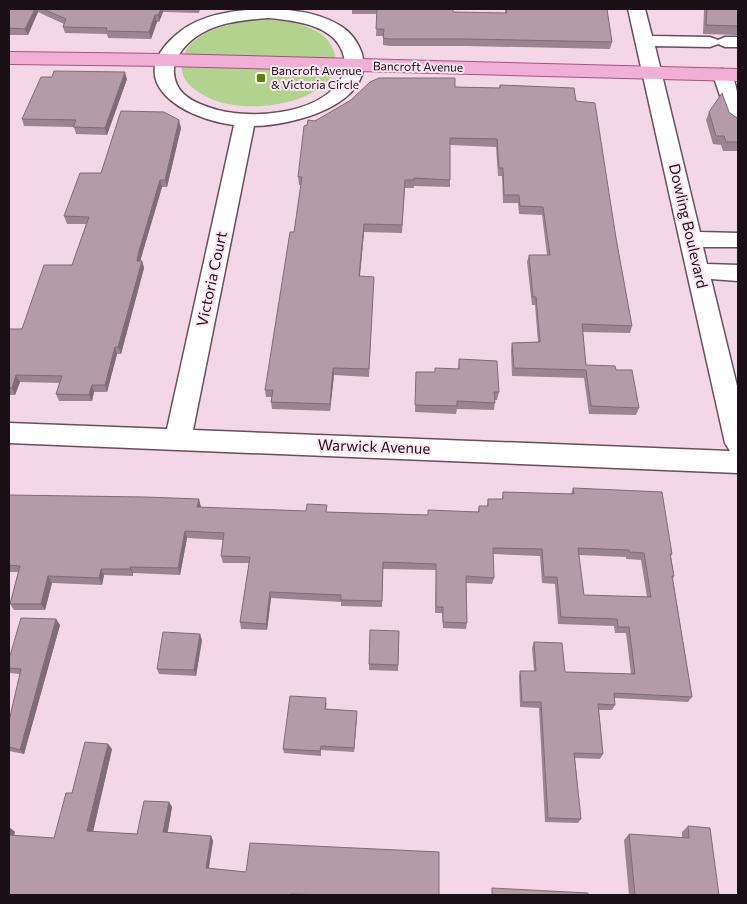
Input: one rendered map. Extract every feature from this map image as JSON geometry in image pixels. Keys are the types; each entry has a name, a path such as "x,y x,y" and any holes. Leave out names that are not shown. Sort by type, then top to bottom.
{"main road":[{"name":"Bancroft Avenue","path":"9,58 166,60 730,75"}],"street":[{"name":"Dowling Boulevard","path":"637,9 738,443"},
{"path":"269,11 308,18 338,33 348,43 353,52 355,66 350,80 338,94 320,105 298,114 281,118 245,120 220,117 198,110 180,100 169,88 164,74 166,60 177,43 196,30 230,17 269,11"},
{"path":"644,41 724,42"},
{"path":"730,75 738,120"},
{"name":"Victoria Court","path":"178,438 245,120"},
{"path":"691,239 738,240"},
{"path":"698,271 738,273"},
{"name":"Warwick Avenue","path":"9,433 178,438 738,462"}],"green space":[{"path":"263,19 295,23 316,31 325,37 331,45 336,58 334,72 331,77 306,96 272,105 254,106 221,102 207,97 195,90 185,80 182,71 183,58 189,47 198,38 224,26"}],"building":[{"path":"9,9 35,9 25,29 9,28"},
{"path":"43,9 161,9 158,15 155,15 149,32 106,31 107,28 63,27 66,19"},
{"path":"377,9 453,9 453,12 507,13 506,9 607,9 612,42 390,39 383,38 384,29 376,29"},
{"path":"707,9 738,9 738,26 706,25"},
{"path":"54,71 125,72 105,128 73,127 76,120 22,119 41,77 52,77"},
{"path":"379,78 455,78 455,87 500,88 500,85 574,88 576,101 595,103 632,326 582,324 586,365 615,366 616,370 632,370 639,408 591,406 586,370 514,368 512,343 540,342 536,297 533,297 529,255 550,255 543,207 520,206 519,195 504,195 503,168 499,168 497,139 450,138 450,180 414,178 414,180 405,180 402,225 364,224 359,276 374,277 369,369 333,368 330,404 271,402 273,390 265,390 290,232 294,232 302,177 298,177 304,126 307,125 308,120 315,121 351,100 370,82"},
{"path":"722,93 729,112 738,118 738,142 726,142 724,136 716,136 709,112"},
{"path":"121,111 164,112 179,120 165,180 160,180 139,251 137,261 142,261 118,347 115,347 105,385 92,385 89,395 56,394 62,376 16,375 12,388 9,388 9,329 22,329 44,265 72,265 89,217 64,216 80,173 101,173"},
{"path":"459,359 497,361 499,392 494,392 495,403 457,401 457,406 415,405 416,372 435,372 435,368 459,369"},
{"path":"573,488 662,492 672,554 670,554 674,576 672,576 692,697 614,693 615,705 598,704 603,754 574,753 581,819 548,818 541,702 522,702 520,671 536,671 534,642 562,643 565,672 635,674 629,627 618,627 617,619 561,617 557,577 544,577 542,549 493,548 494,578 466,576 467,623 443,622 443,607 436,607 436,564 383,562 382,601 341,600 341,595 270,592 266,624 240,622 250,557 221,556 224,533 185,531 178,568 130,567 130,569 101,569 99,578 48,576 41,604 10,604 20,566 9,565 9,495 199,499 197,507 306,511 307,504 327,505 326,512 428,515 428,510 479,512 479,506 488,506 488,499 503,499 503,492 574,494","holes":["578,548 629,550 629,552 644,553 651,597 584,595"]},
{"path":"21,618 56,619 20,750 9,747 9,721 21,669 9,668 9,659"},
{"path":"370,630 399,631 398,665 369,664"},
{"path":"163,632 200,634 194,670 157,669"},
{"path":"290,696 326,698 325,709 357,711 354,748 321,746 320,751 283,749"},
{"path":"85,742 108,744 87,831 137,834 144,801 169,802 163,832 211,836 206,868 246,872 250,843 439,852 439,895 9,895 9,835 54,838 66,793 72,793"},
{"path":"688,826 710,828 719,895 635,895 629,834 689,838"},
{"path":"492,888 588,893 588,895 492,895"}],"place":[{"name":"Bancroft Avenue & Victoria Circle","path":"261,78"}]}
